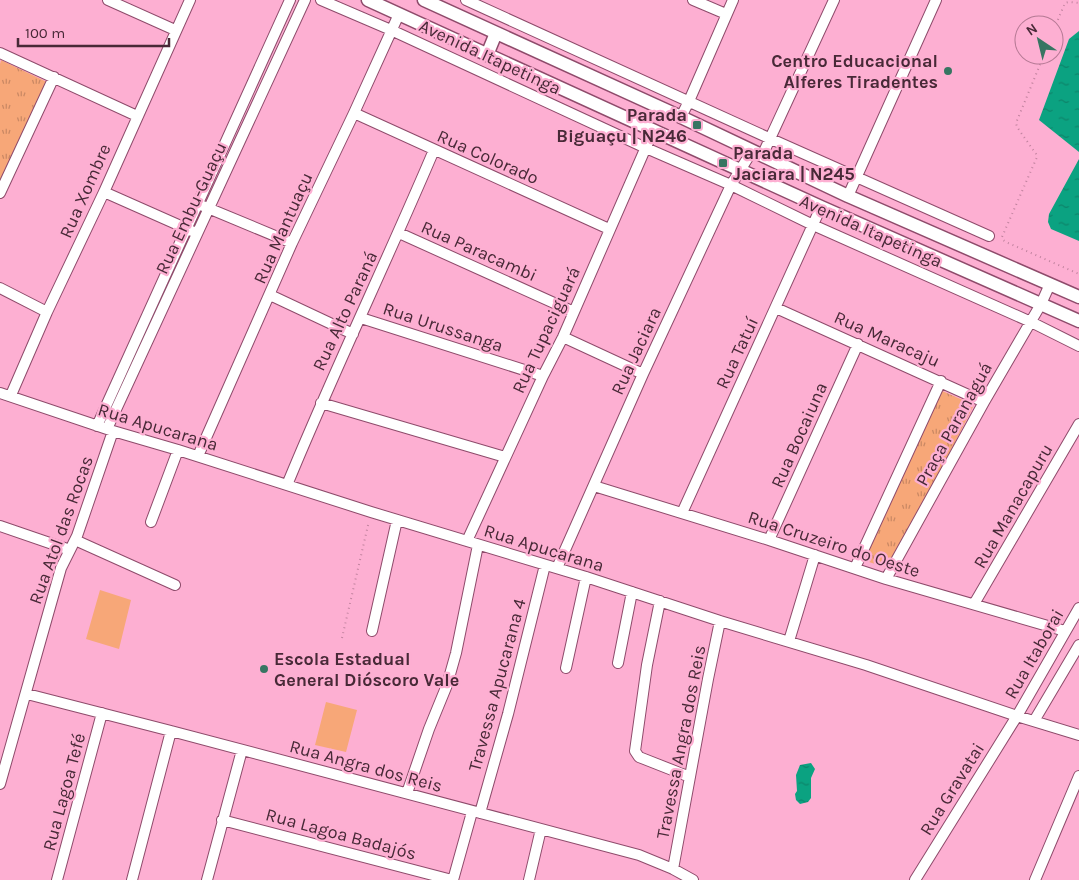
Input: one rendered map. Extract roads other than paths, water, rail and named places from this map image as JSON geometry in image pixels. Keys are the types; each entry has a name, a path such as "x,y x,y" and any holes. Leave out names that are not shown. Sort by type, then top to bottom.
{"main road":[{"name":"Avenida Itapetinga","path":"368,0 739,170 1079,321"},
{"name":"Avenida Itapetinga","path":"427,1 848,196 1079,297"},
{"path":"487,55 496,33"}],"street":[{"path":"108,0 175,30"},
{"name":"Rua Xombre","path":"11,395 190,0"},
{"name":"Rua Embu-Guaçu","path":"105,429 186,228 290,0"},
{"name":"Rua Embu-Guaçu","path":"105,429 304,0"},
{"name":"Avenida Itapetinga","path":"321,0 731,185 813,225 1031,322 1079,346"},
{"path":"466,0 989,236"},
{"path":"693,0 726,14"},
{"path":"681,117 690,101 733,0"},
{"name":"Rua Jaciara","path":"556,568 731,185 739,170 771,139 834,0"},
{"path":"848,196 936,0"},
{"name":"Rua Mantuaçu","path":"198,456 292,243 354,113 398,14"},
{"path":"0,53 137,116"},
{"path":"0,193 54,77"},
{"name":"Rua Colorado","path":"354,113 609,229"},
{"name":"Rua Tupaciguará","path":"467,541 574,312 653,131"},
{"name":"Rua Alto Paraná","path":"287,485 321,403 399,233 434,150"},
{"path":"104,192 197,233"},
{"path":"197,203 292,243"},
{"name":"Rua Tatuí","path":"682,513 821,207"},
{"name":"Rua Paracambi","path":"399,233 574,312"},
{"name":"Praça Paranaguá","path":"886,579 984,402 1031,322 1050,284"},
{"path":"0,288 47,312"},
{"path":"270,295 353,334"},
{"name":"Rua Maracaju","path":"776,308 984,402"},
{"name":"Rua Urussanga","path":"361,318 543,376"},
{"path":"563,336 644,374"},
{"name":"Rua Bocaiuna","path":"769,540 858,344"},
{"path":"855,568 941,381"},
{"name":"Rua Apucarana","path":"0,393 11,395 105,429 198,456 397,520 586,577 720,621 866,665 1034,722 1079,735"},
{"path":"321,403 505,457"},
{"name":"Rua Manacapuru","path":"974,604 1079,424"},
{"name":"Rua Atol das Rocas","path":"0,784 27,694 61,568 73,545 98,476 105,429"},
{"path":"151,522 178,450"},
{"name":"Rua Cruzeiro do Oeste","path":"594,486 769,540 886,579 1066,631"},
{"path":"372,631 397,520"},
{"path":"0,526 73,545 175,585"},
{"path":"408,793 429,729 447,685 456,653 478,545"},
{"path":"789,641 815,555"},
{"name":"Travessa Apucarana 4","path":"452,880 508,714 545,565"},
{"path":"566,668 586,577"},
{"path":"618,663 632,592"},
{"path":"660,601 647,665 634,749 635,753 639,756 690,777"},
{"name":"Rua Itaborai","path":"1017,716 1079,608"},
{"name":"Travessa Angra dos Reis","path":"674,868 720,621"},
{"path":"1034,722 1079,645"},
{"name":"Rua Angra dos Reis","path":"27,694 171,730 639,855 674,868 693,880"},
{"name":"Rua Lagoa Tefé","path":"57,880 102,713"},
{"name":"Rua Gravatai","path":"915,880 1017,716"},
{"path":"132,880 171,730"},
{"path":"207,880 242,750"},
{"path":"1035,880 1079,776"},
{"name":"Rua Lagoa Badajós","path":"222,820 452,880"},
{"path":"529,880 541,829"}],"water":[{"path":"1079,31 1079,152 1039,120 1059,65 1064,65 1064,52 1069,39"},
{"path":"1079,159 1079,241 1051,229 1048,222 1049,214"},
{"path":"811,763 815,769 811,778 811,798 808,802 800,804 796,800 795,794 797,791 796,775 800,765"}],"place":[{"name":"Centro Educacional Alferes Tiradentes","path":"948,71"},
{"name":"Parada Biguaçu | N246","path":"697,125"},
{"name":"Parada Jaciara | N245","path":"723,163"},
{"name":"Escola Estadual General Dióscoro Vale","path":"264,669"}]}
